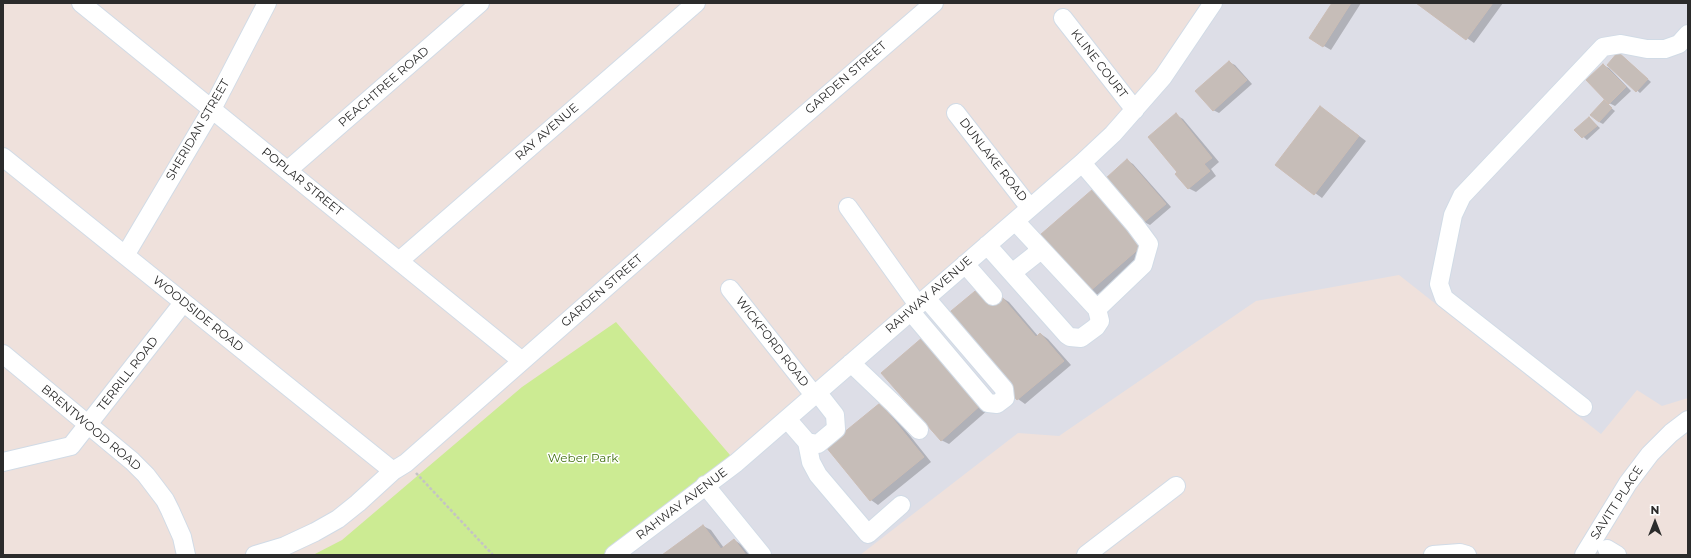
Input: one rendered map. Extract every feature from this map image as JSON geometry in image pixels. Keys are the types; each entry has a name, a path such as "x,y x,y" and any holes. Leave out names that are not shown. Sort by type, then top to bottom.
{"street":[{"name":"POPLAR STREET","path":"81,3 522,361"},
{"name":"SHERIDAN STREET","path":"126,254 212,109 267,3"},
{"name":"PEACHTREE ROAD","path":"288,170 480,3"},
{"name":"RAY AVENUE","path":"399,261 696,3"},
{"name":"GARDEN STREET","path":"255,555 285,546 315,532 338,519 358,503 934,3"},
{"name":"RAHWAY AVENUE","path":"614,555 736,463 1082,163 1113,134 1163,77 1213,3"},
{"name":"KLINE COURT","path":"1063,18 1135,110"},
{"path":"1583,407 1444,298 1439,284 1453,215 1462,196 1603,47 1622,44 1647,49 1665,49 1679,44 1688,34"},
{"name":"DUNLAKE ROAD","path":"956,113 1030,208"},
{"name":"WOODSIDE ROAD","path":"3,157 126,254 183,303 400,467"},
{"path":"1082,163 1135,225 1149,244 1143,265 1097,309"},
{"path":"848,207 918,305 988,403 997,404 1005,398 1004,389 918,305"},
{"path":"987,245 1070,337 1081,338 1096,327 1100,321 1097,309 1015,221"},
{"path":"1010,270 1017,269 1036,254 1038,246"},
{"path":"966,264 993,296"},
{"name":"WICKFORD ROAD","path":"730,289 816,394 835,414 836,429 812,443"},
{"name":"TERRILL ROAD","path":"3,462 71,446 183,303"},
{"name":"BRENTWOOD ROAD","path":"3,354 132,461 165,500 182,536 186,555"},
{"path":"851,363 919,430"},
{"path":"787,419 812,443 811,462 818,475 868,534 901,505"},
{"name":"SAVITT PLACE","path":"1584,555 1628,483 1650,454 1671,433 1688,420"},
{"path":"706,485 762,555"},
{"path":"1086,555 1176,486"},
{"path":"1433,555 1460,553 1467,555"}],"path":[{"path":"400,467 493,555"}],"shaded area":[{"path":"1205,3 1688,3 1688,398 1662,406 1637,390 1601,434 1399,275 1256,301 1059,436 1018,433 860,555 596,555 736,462 1127,124"}],"green space":[{"name":"Weber Park","path":"616,322 736,462 606,555 313,555 342,540 522,387"}],"building":[{"path":"1332,3 1351,3 1323,47 1309,38"},
{"path":"1416,3 1493,3 1466,40"},
{"path":"1618,52 1648,79 1636,92 1607,65"},
{"path":"1229,61 1247,80 1213,111 1195,91"},
{"path":"1603,64 1626,87 1609,104 1586,80"},
{"path":"1604,100 1612,108 1599,122 1590,115"},
{"path":"1320,106 1359,136 1314,195 1275,165"},
{"path":"1176,113 1212,158 1204,164 1210,171 1188,189 1175,174 1177,172 1148,137"},
{"path":"1589,117 1597,126 1582,138 1574,130"},
{"path":"1127,159 1166,204 1143,223 1105,179"},
{"path":"1093,189 1142,246 1089,292 1040,235"},
{"path":"980,287 1001,296 1036,337 1040,333 1064,361 1017,400 945,316"},
{"path":"923,337 982,404 941,441 881,373"},
{"path":"880,403 924,457 870,501 826,447"},
{"path":"703,525 721,549 734,539 746,555 662,555"}]}
